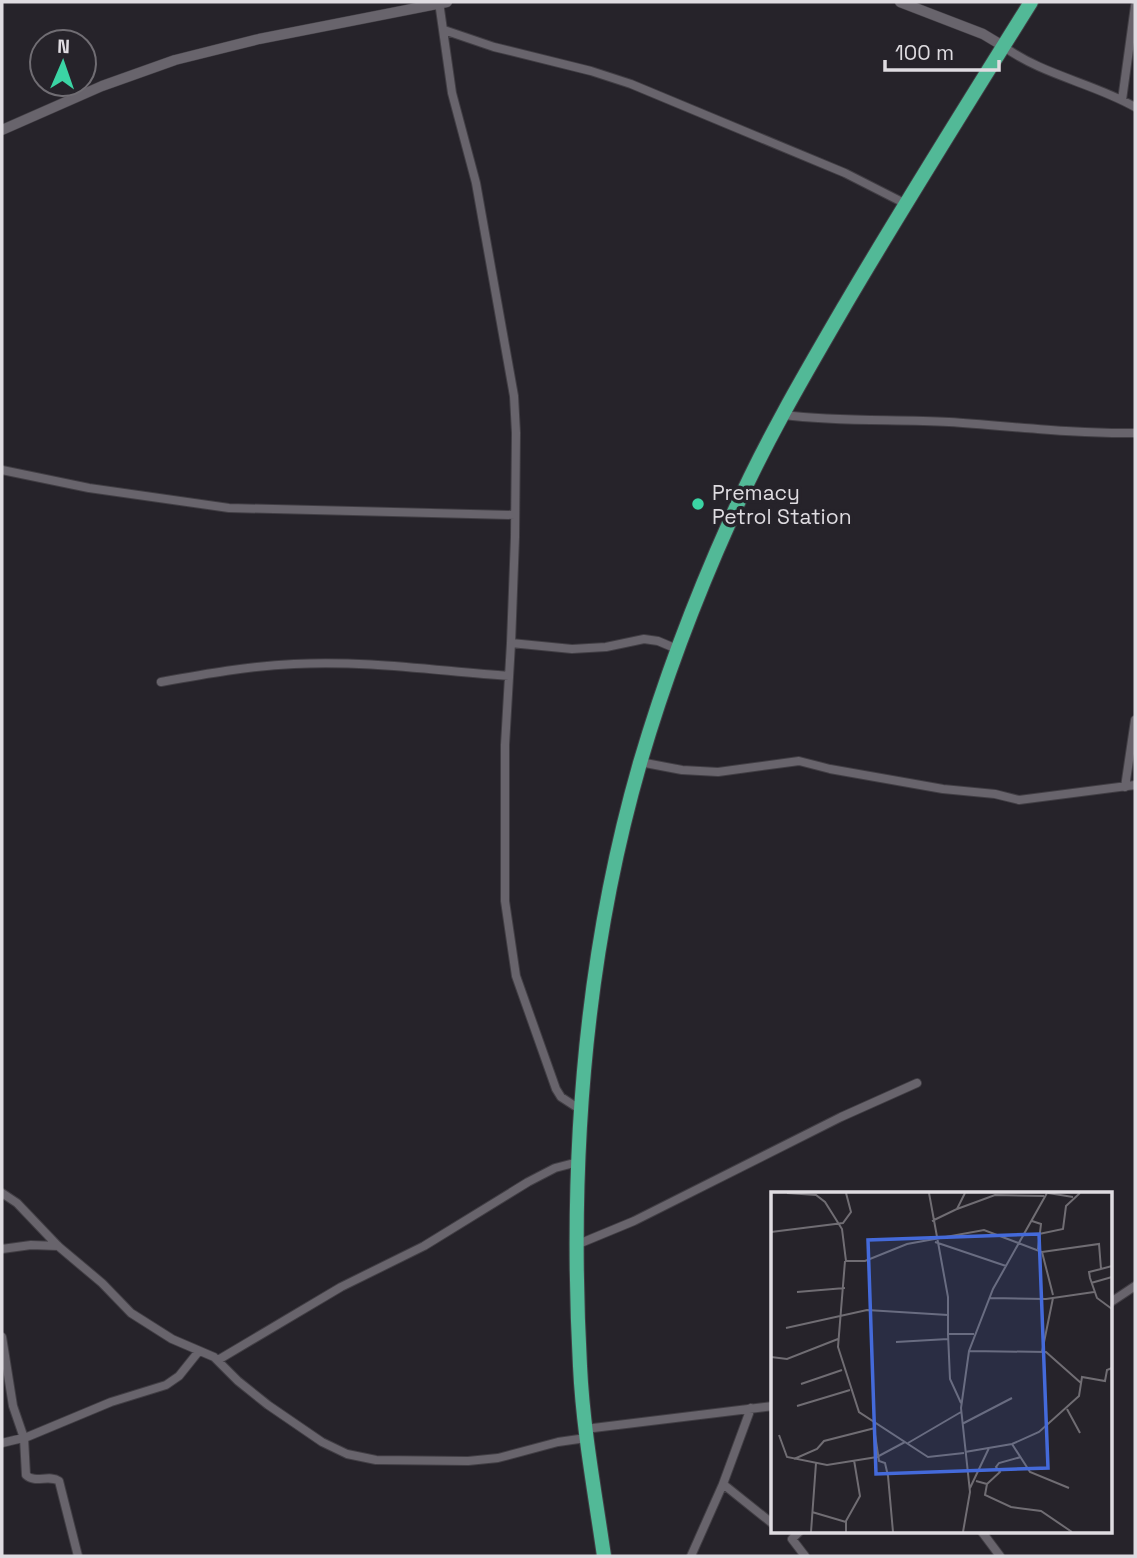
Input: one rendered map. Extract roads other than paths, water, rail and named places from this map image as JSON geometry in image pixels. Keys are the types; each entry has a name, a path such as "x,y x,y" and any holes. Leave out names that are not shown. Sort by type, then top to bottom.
{"highway":[{"path":"604,1556 586,1433 580,1368 576,1245 578,1162 591,1009 601,941 640,762 677,649 731,518 783,415 814,357 1031,2"}],"street":[{"path":"2,130 102,86 169,62 259,39 442,2 452,93 476,183 511,373 516,433 505,901 516,976 556,1089 561,1097 581,1110"},
{"path":"900,2 983,34 1025,60 1135,107"},
{"path":"1122,100 1135,6"},
{"path":"444,30 494,47 591,71 631,84 852,176 906,204"},
{"path":"783,415 947,422 1072,433 1135,433"},
{"path":"2,470 89,488 245,509 515,515"},
{"path":"511,643 572,649 606,647 644,639 677,649"},
{"path":"161,682 256,666 314,663 509,676"},
{"path":"1125,787 1135,720"},
{"path":"640,762 682,770 718,772 799,761 830,769 1019,800 1135,785"},
{"path":"576,1245 634,1221 841,1117 916,1083"},
{"path":"218,1360 341,1287 424,1246 528,1182 555,1168 578,1162"},
{"path":"2,1193 23,1209 58,1246 102,1283 131,1313 150,1326 218,1360 238,1381 268,1405 331,1447 362,1459 450,1462 483,1460 586,1433 771,1406"},
{"path":"2,1249 31,1245 58,1246"},
{"path":"1112,1302 1135,1286"},
{"path":"2,1337 13,1406 24,1438 24,1466 28,1478 55,1478 62,1485 78,1556"},
{"path":"2,1443 24,1438 111,1402 166,1385 179,1376 199,1351"},
{"path":"691,1556 723,1484 751,1408"},
{"path":"723,1484 771,1522"},
{"path":"786,1534 805,1556"},
{"path":"792,1539 797,1534"},
{"path":"984,1534 1000,1556"}],"place":[{"name":"Premacy Petrol Station","path":"698,504"}]}
